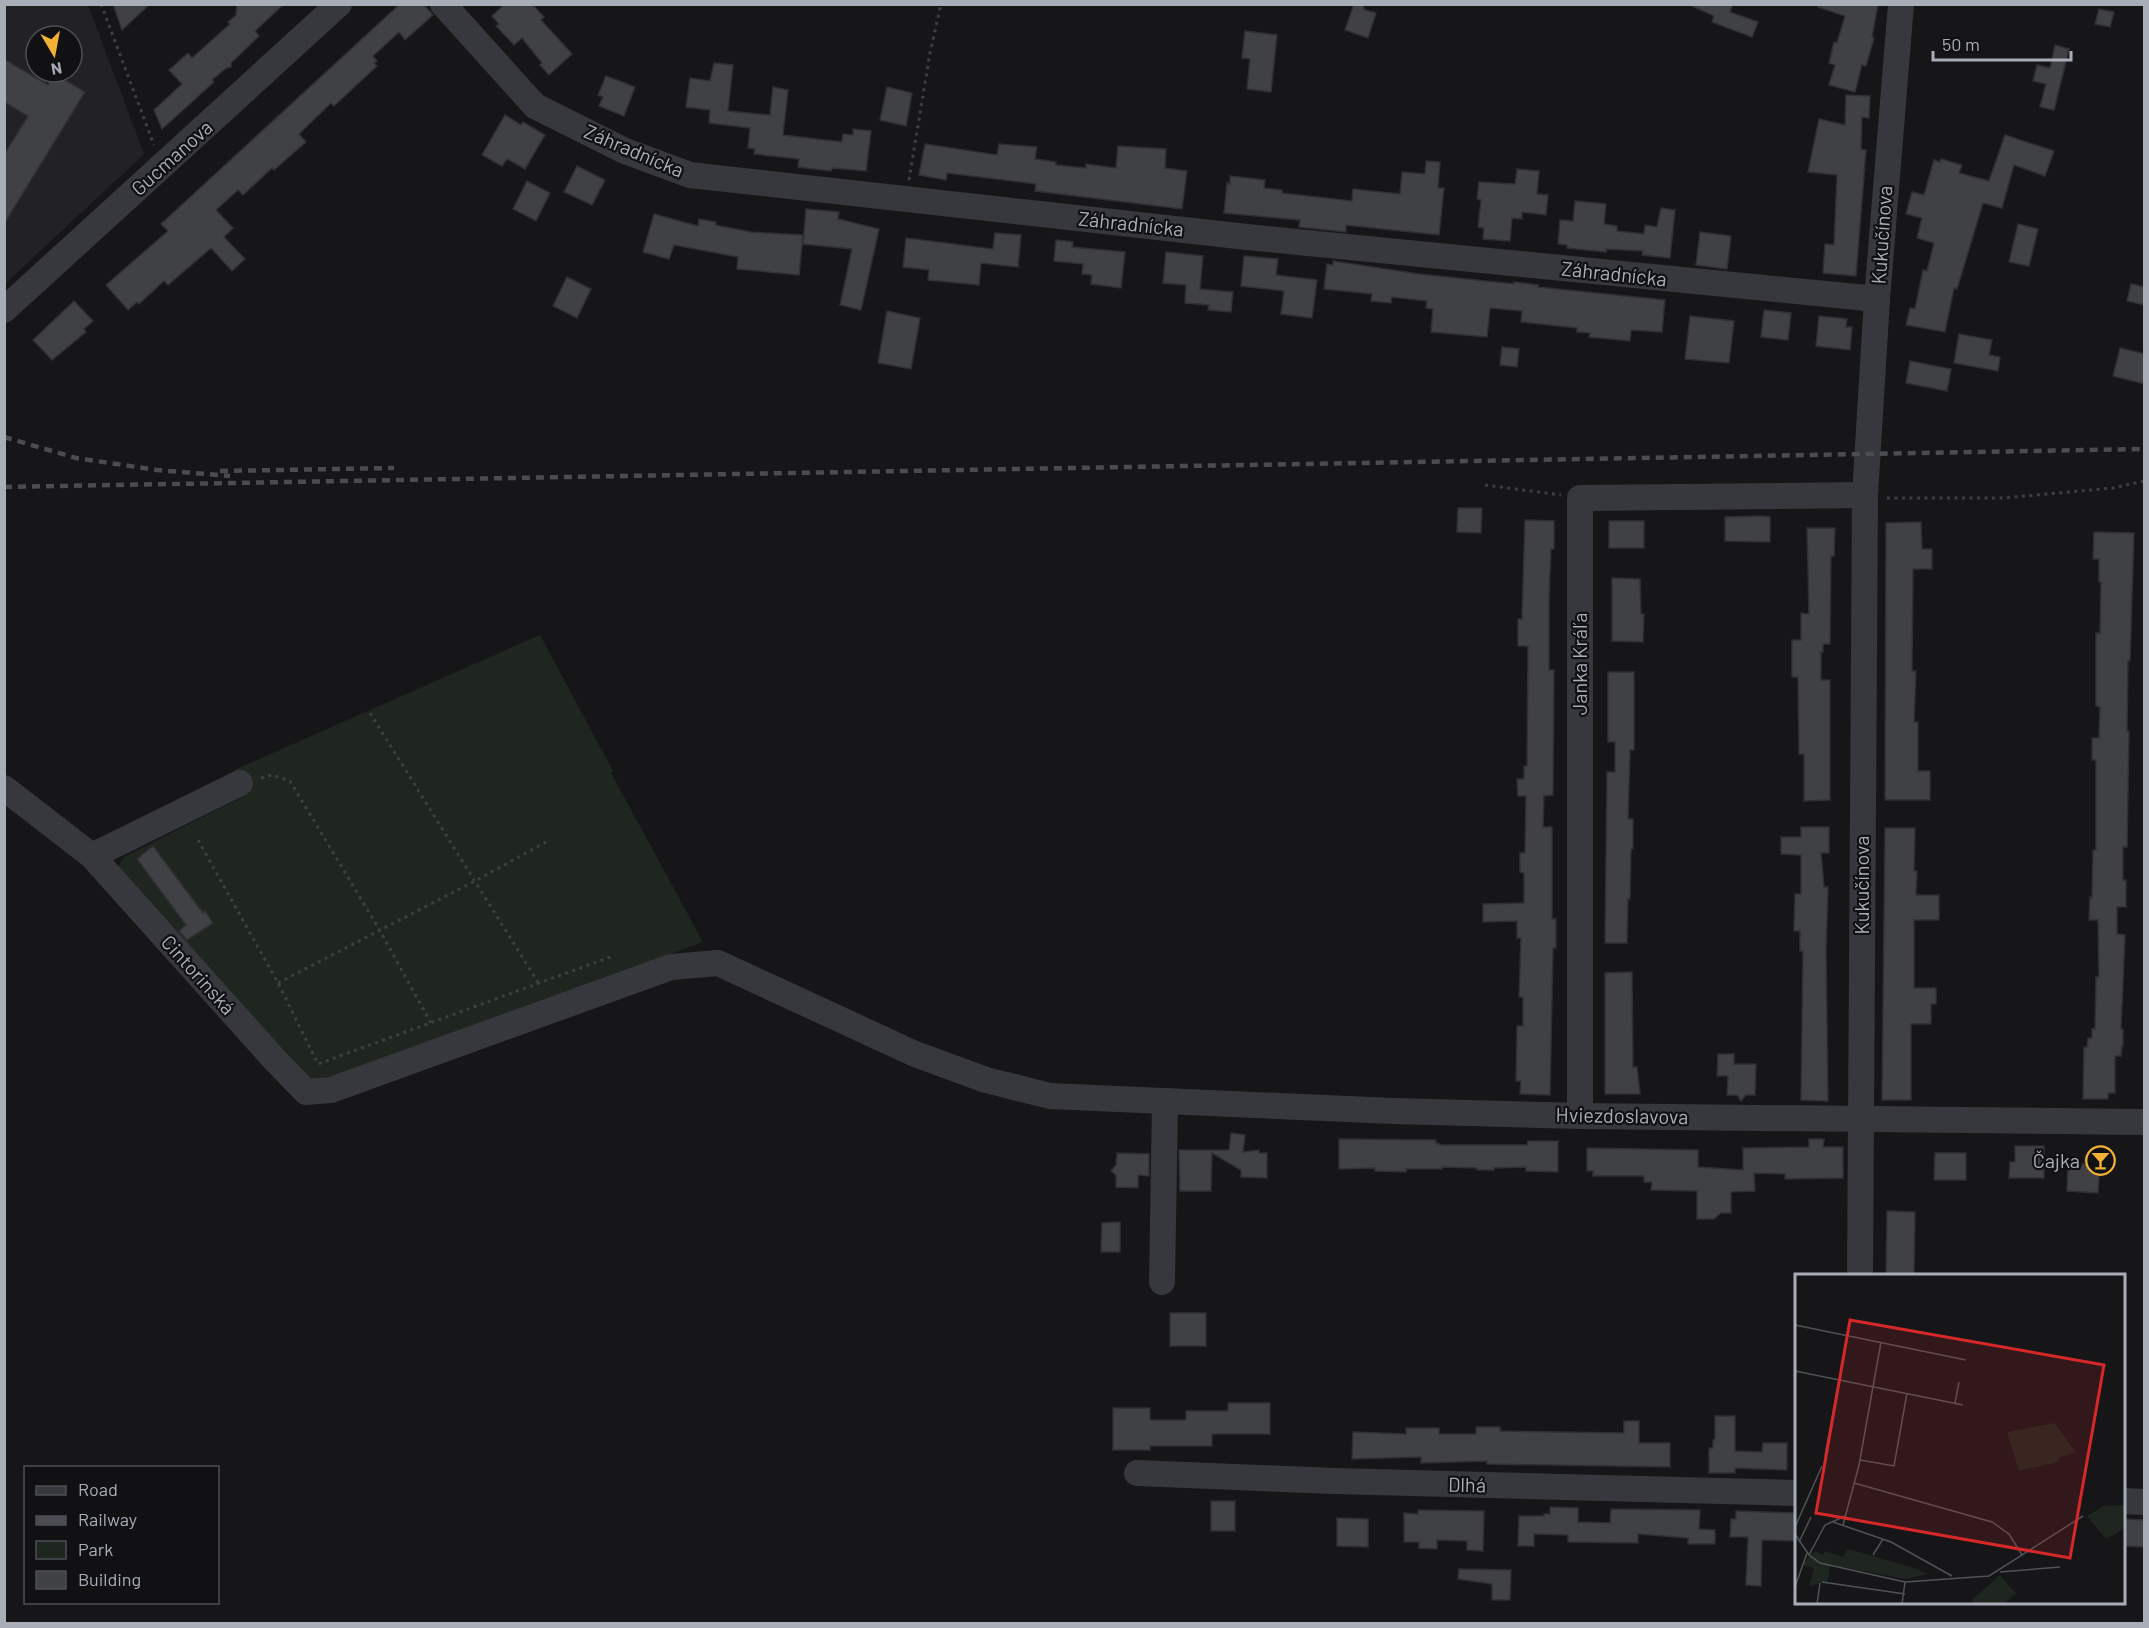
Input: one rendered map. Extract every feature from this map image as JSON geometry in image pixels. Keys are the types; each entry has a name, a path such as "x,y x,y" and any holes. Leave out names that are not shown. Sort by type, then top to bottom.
{"street":[{"name":"Gucmanova","path":"4,310 339,4"},
{"name":"Záhradnícka","path":"443,4 535,106 625,151 690,175 1247,237 1877,299"},
{"name":"Kukučínova","path":"1860,1274 1866,454 1877,299 1905,8"},
{"path":"1580,498 1865,495"},
{"name":"Janka Kráľa","path":"1580,498 1580,1116"},
{"path":"92,856 240,783"},
{"name":"Cintorinská","path":"4,788 92,856 306,1092"},
{"name":"Hviezdoslavova","path":"306,1092 331,1090 670,968 718,963 915,1054 986,1080 1050,1096 1393,1111 1580,1116 2145,1122"},
{"path":"1162,1282 1165,1101"},
{"name":"Dlhá","path":"1137,1473 1335,1482 1795,1493"},
{"path":"2125,1501 2145,1502"}],"path":[{"path":"101,4 162,166"},
{"path":"906,199 930,53 941,4"},
{"path":"1865,495 1877,498 2004,498 2113,488 2145,481"},
{"path":"1485,485 1580,498"},
{"path":"370,713 540,984"},
{"path":"240,783 272,775 290,781 379,929 431,1023"},
{"path":"198,840 278,983 318,1064 613,956"},
{"path":"278,983 546,842"}],"shaded area":[{"path":"5,5 88,5 144,154 5,284"}],"green space":[{"path":"540,635 613,771 611,773 703,942 316,1086 112,876 124,857 246,795 234,770"}],"building":[{"path":"113,4 150,4 122,30"},
{"path":"237,4 284,4 255,31 259,36 231,63 231,67 212,80 214,82 162,129 154,110 182,84 169,70 188,53 192,58 230,24 228,22 236,15"},
{"path":"400,4 423,4 433,15 405,40 399,32 373,56 377,61 374,63 377,66 334,106 331,103 299,134 306,142 274,170 272,168 243,195 238,190 216,210 233,228 224,237 245,259 232,271 211,248 168,285 164,281 139,304 137,302 128,310 106,285 168,231 161,224"},
{"path":"505,4 532,4 544,17 541,20 572,54 549,75 522,38 514,45 496,26 499,24 492,16"},
{"path":"1354,4 1362,4 1365,10 1376,13 1368,38 1345,30"},
{"path":"1688,4 1733,4 1730,12 1758,22 1752,37 1712,22 1714,16"},
{"path":"1819,4 1878,4 1872,37 1874,38 1866,66 1862,65 1855,92 1829,85 1835,65 1829,63 1834,42 1837,43 1845,16 1818,7"},
{"path":"2099,9 2114,12 2110,27 2095,24"},
{"path":"1245,31 1277,35 1271,92 1247,89 1250,59 1242,58"},
{"path":"2055,45 2069,49 2054,110 2040,107 2046,84 2033,81 2037,65 2050,68"},
{"path":"4,59 24,71 24,84 72,84 85,92 4,224 4,155 28,116 4,102"},
{"path":"714,63 733,65 728,111 770,115 773,87 788,90 783,135 842,142 843,134 853,135 853,129 871,131 866,171 832,168 831,171 798,167 799,159 754,154 755,149 748,148 750,128 709,123 710,110 686,107 690,78 710,81"},
{"path":"606,76 635,87 624,116 599,106 603,97 598,95"},
{"path":"887,87 912,93 906,126 880,120"},
{"path":"1846,95 1870,96 1869,118 1862,117 1861,149 1866,150 1856,276 1823,273 1825,244 1834,245 1837,175 1808,172 1819,119 1845,125"},
{"path":"505,115 545,135 525,169 507,159 502,166 482,155"},
{"path":"2005,135 2054,151 2045,176 2014,165 2002,208 1983,203 1957,289 1954,288 1945,332 1906,325 1910,308 1915,309 1923,270 1927,271 1934,243 1917,238 1922,218 1906,214 1912,192 1924,195 1934,160 1940,162 1941,159 1962,165 1959,173 1989,181"},
{"path":"925,144 997,155 999,144 1037,147 1035,159 1056,162 1056,165 1086,168 1086,164 1116,168 1118,146 1166,149 1165,168 1187,171 1182,209 1035,191 1036,184 947,173 946,180 919,175"},
{"path":"1426,161 1440,162 1438,188 1444,188 1439,235 1346,225 1346,232 1299,227 1300,220 1224,213 1227,183 1230,184 1230,176 1265,180 1264,188 1282,190 1282,193 1352,201 1353,189 1400,194 1402,172 1425,174"},
{"path":"577,166 605,180 592,205 564,192"},
{"path":"1517,169 1539,171 1537,194 1548,195 1546,215 1522,212 1522,219 1512,218 1510,241 1483,239 1484,228 1478,227 1481,200 1477,199 1479,182 1515,184"},
{"path":"527,181 550,193 536,221 513,209"},
{"path":"1575,201 1606,204 1604,224 1617,226 1617,231 1644,234 1645,225 1657,227 1661,208 1675,210 1670,258 1642,255 1643,251 1606,249 1606,252 1567,248 1567,245 1558,244 1560,220 1573,221"},
{"path":"806,209 839,212 838,219 879,229 861,310 840,305 852,249 803,244"},
{"path":"654,214 698,226 699,219 716,222 715,225 751,232 803,235 799,275 737,269 738,257 674,245 669,259 643,252"},
{"path":"2018,224 2038,229 2029,266 2009,262"},
{"path":"1700,232 1731,236 1727,269 1696,265"},
{"path":"995,233 1021,235 1018,267 981,263 979,285 928,280 929,270 903,267 906,238 993,249"},
{"path":"1056,240 1073,242 1072,247 1125,252 1121,288 1091,284 1092,275 1082,274 1083,264 1054,261"},
{"path":"1166,252 1203,256 1200,289 1233,292 1231,312 1208,310 1209,305 1185,303 1186,285 1163,283"},
{"path":"1244,256 1278,259 1276,275 1317,280 1312,318 1281,314 1284,291 1241,286"},
{"path":"1333,261 1419,274 1514,284 1514,282 1538,285 1538,287 1665,300 1662,332 1631,330 1630,341 1589,337 1590,333 1577,332 1577,328 1521,322 1522,311 1490,308 1487,337 1431,332 1433,309 1426,308 1427,301 1392,297 1391,303 1371,301 1372,294 1324,289 1327,264 1333,265"},
{"path":"567,277 591,289 577,318 553,306"},
{"path":"2131,284 2145,287 2145,305 2127,301"},
{"path":"74,301 93,321 84,329 86,332 52,360 33,340"},
{"path":"1764,310 1791,313 1788,340 1761,337"},
{"path":"887,311 920,318 911,369 878,363"},
{"path":"1690,316 1734,321 1729,363 1685,359"},
{"path":"1819,316 1847,319 1846,327 1852,327 1850,350 1816,346"},
{"path":"1959,334 1992,340 1989,355 2000,357 1998,371 1954,363"},
{"path":"1502,347 1519,349 1517,367 1500,365"},
{"path":"2120,348 2145,354 2145,384 2113,376"},
{"path":"1910,361 1951,369 1947,391 1906,383"},
{"path":"1458,508 1482,508 1481,533 1457,532"},
{"path":"1725,517 1770,517 1770,542 1725,541"},
{"path":"1525,520 1554,521 1554,549 1551,549 1549,596 1549,670 1554,670 1553,795 1544,796 1543,827 1552,827 1552,919 1556,919 1556,948 1553,948 1550,1095 1520,1094 1521,1081 1516,1081 1517,1026 1523,1026 1523,997 1519,997 1521,938 1517,938 1517,921 1483,922 1483,904 1524,903 1524,873 1520,872 1520,853 1525,853 1526,796 1518,796 1517,779 1524,779 1524,766 1527,766 1528,646 1518,646 1518,619 1522,619"},
{"path":"1609,521 1644,521 1644,548 1609,548"},
{"path":"1921,522 1922,549 1932,549 1932,569 1913,569 1912,671 1916,671 1914,722 1918,722 1918,771 1930,771 1930,800 1885,800 1886,523"},
{"path":"1807,528 1835,528 1834,556 1831,556 1830,644 1823,644 1823,652 1821,652 1821,680 1830,680 1830,800 1804,801 1804,754 1799,754 1798,677 1792,677 1792,640 1801,640 1801,613 1809,614"},
{"path":"2094,532 2134,533 2130,661 2128,661 2127,847 2123,847 2126,907 2117,907 2117,934 2125,935 2121,1029 2123,1029 2123,1046 2121,1056 2115,1056 2115,1093 2108,1093 2108,1099 2083,1099 2084,1047 2087,1047 2088,1038 2092,1038 2092,1029 2095,1029 2096,977 2099,977 2098,920 2089,920 2093,850 2096,850 2096,760 2092,760 2092,738 2099,738 2100,707 2096,706 2096,633 2100,633 2101,582 2099,582 2099,559 2093,559"},
{"path":"1612,578 1640,579 1641,614 1644,614 1643,642 1612,641"},
{"path":"1608,672 1634,672 1634,750 1630,750 1628,819 1633,819 1633,849 1631,849 1627,943 1605,943 1607,772 1615,772 1615,742 1608,742"},
{"path":"1801,827 1829,827 1829,853 1821,853 1824,887 1828,887 1826,951 1828,1101 1801,1100 1803,951 1800,951 1800,931 1794,931 1795,894 1801,894 1801,855 1781,854 1781,837 1801,837"},
{"path":"1885,828 1915,828 1916,895 1939,895 1939,920 1914,920 1914,988 1936,988 1936,1004 1931,1004 1931,1024 1911,1024 1911,1100 1882,1100"},
{"path":"153,846 213,923 187,940 179,931 186,925 137,859"},
{"path":"1632,972 1633,1067 1637,1067 1640,1094 1605,1094 1605,973"},
{"path":"1718,1054 1734,1054 1734,1064 1756,1064 1755,1095 1746,1095 1741,1101 1737,1095 1727,1095 1728,1076 1717,1076"},
{"path":"1231,1133 1245,1135 1243,1152 1259,1150 1259,1153 1267,1153 1267,1178 1241,1177 1241,1170 1212,1153 1211,1191 1180,1191 1179,1150 1229,1150"},
{"path":"1339,1139 1436,1140 1436,1143 1442,1145 1527,1145 1528,1141 1558,1141 1558,1172 1526,1171 1526,1167 1477,1170 1477,1168 1442,1167 1442,1169 1406,1169 1406,1172 1375,1171 1375,1168 1339,1169"},
{"path":"1809,1139 1824,1139 1823,1147 1843,1147 1843,1178 1785,1179 1785,1174 1754,1173 1755,1191 1731,1192 1731,1213 1721,1213 1714,1219 1697,1219 1697,1191 1651,1190 1652,1182 1644,1182 1644,1176 1593,1176 1593,1171 1587,1171 1587,1148 1698,1150 1698,1167 1743,1170 1743,1148 1809,1147"},
{"path":"2015,1146 2044,1146 2044,1178 2009,1178 2010,1162 2015,1162"},
{"path":"1117,1153 1149,1154 1149,1176 1138,1175 1138,1188 1116,1187 1116,1175 1111,1171 1116,1165"},
{"path":"1935,1153 1966,1153 1966,1180 1934,1180"},
{"path":"2085,1157 2100,1158 2098,1193 2067,1191 2068,1166 2082,1166 2085,1164"},
{"path":"1887,1211 1915,1212 1914,1274 1886,1274"},
{"path":"1120,1222 1120,1252 1101,1252 1102,1223"},
{"path":"1170,1313 1206,1313 1206,1346 1170,1346"},
{"path":"1228,1403 1270,1403 1270,1434 1212,1434 1212,1446 1150,1446 1150,1450 1113,1450 1113,1408 1150,1408 1150,1420 1186,1420 1186,1411 1228,1411"},
{"path":"1715,1416 1735,1416 1735,1451 1762,1452 1763,1443 1787,1443 1787,1470 1735,1468 1735,1473 1709,1473 1709,1448 1713,1448 1713,1440 1715,1440"},
{"path":"1624,1421 1639,1421 1639,1443 1670,1443 1670,1467 1487,1464 1487,1461 1421,1463 1421,1457 1352,1459 1353,1432 1406,1434 1406,1428 1439,1428 1439,1434 1476,1434 1476,1427 1500,1427 1500,1431 1624,1433"},
{"path":"1211,1501 1235,1501 1235,1531 1211,1531"},
{"path":"1550,1507 1578,1508 1578,1522 1610,1523 1611,1509 1700,1510 1699,1529 1715,1530 1715,1544 1688,1544 1688,1538 1638,1534 1638,1543 1568,1542 1568,1535 1534,1534 1534,1546 1518,1546 1519,1516 1544,1516 1544,1514 1550,1514"},
{"path":"1418,1510 1484,1511 1483,1551 1467,1550 1467,1541 1437,1540 1437,1549 1419,1548 1419,1542 1404,1542 1404,1513 1418,1514"},
{"path":"1736,1511 1795,1513 1795,1541 1762,1540 1761,1586 1746,1585 1748,1537 1730,1537 1731,1519 1736,1519"},
{"path":"1337,1518 1368,1519 1368,1547 1337,1546"},
{"path":"2125,1519 2145,1520 2145,1547 2125,1546"},
{"path":"1459,1569 1511,1570 1510,1600 1492,1600 1492,1584 1458,1579"}],"railway":[{"path":"4,437 76,458 157,470 230,476"},
{"path":"4,487 2144,449"},
{"path":"220,471 394,468"}],"place":[{"name":"Čajka","path":"2101,1161"}]}
